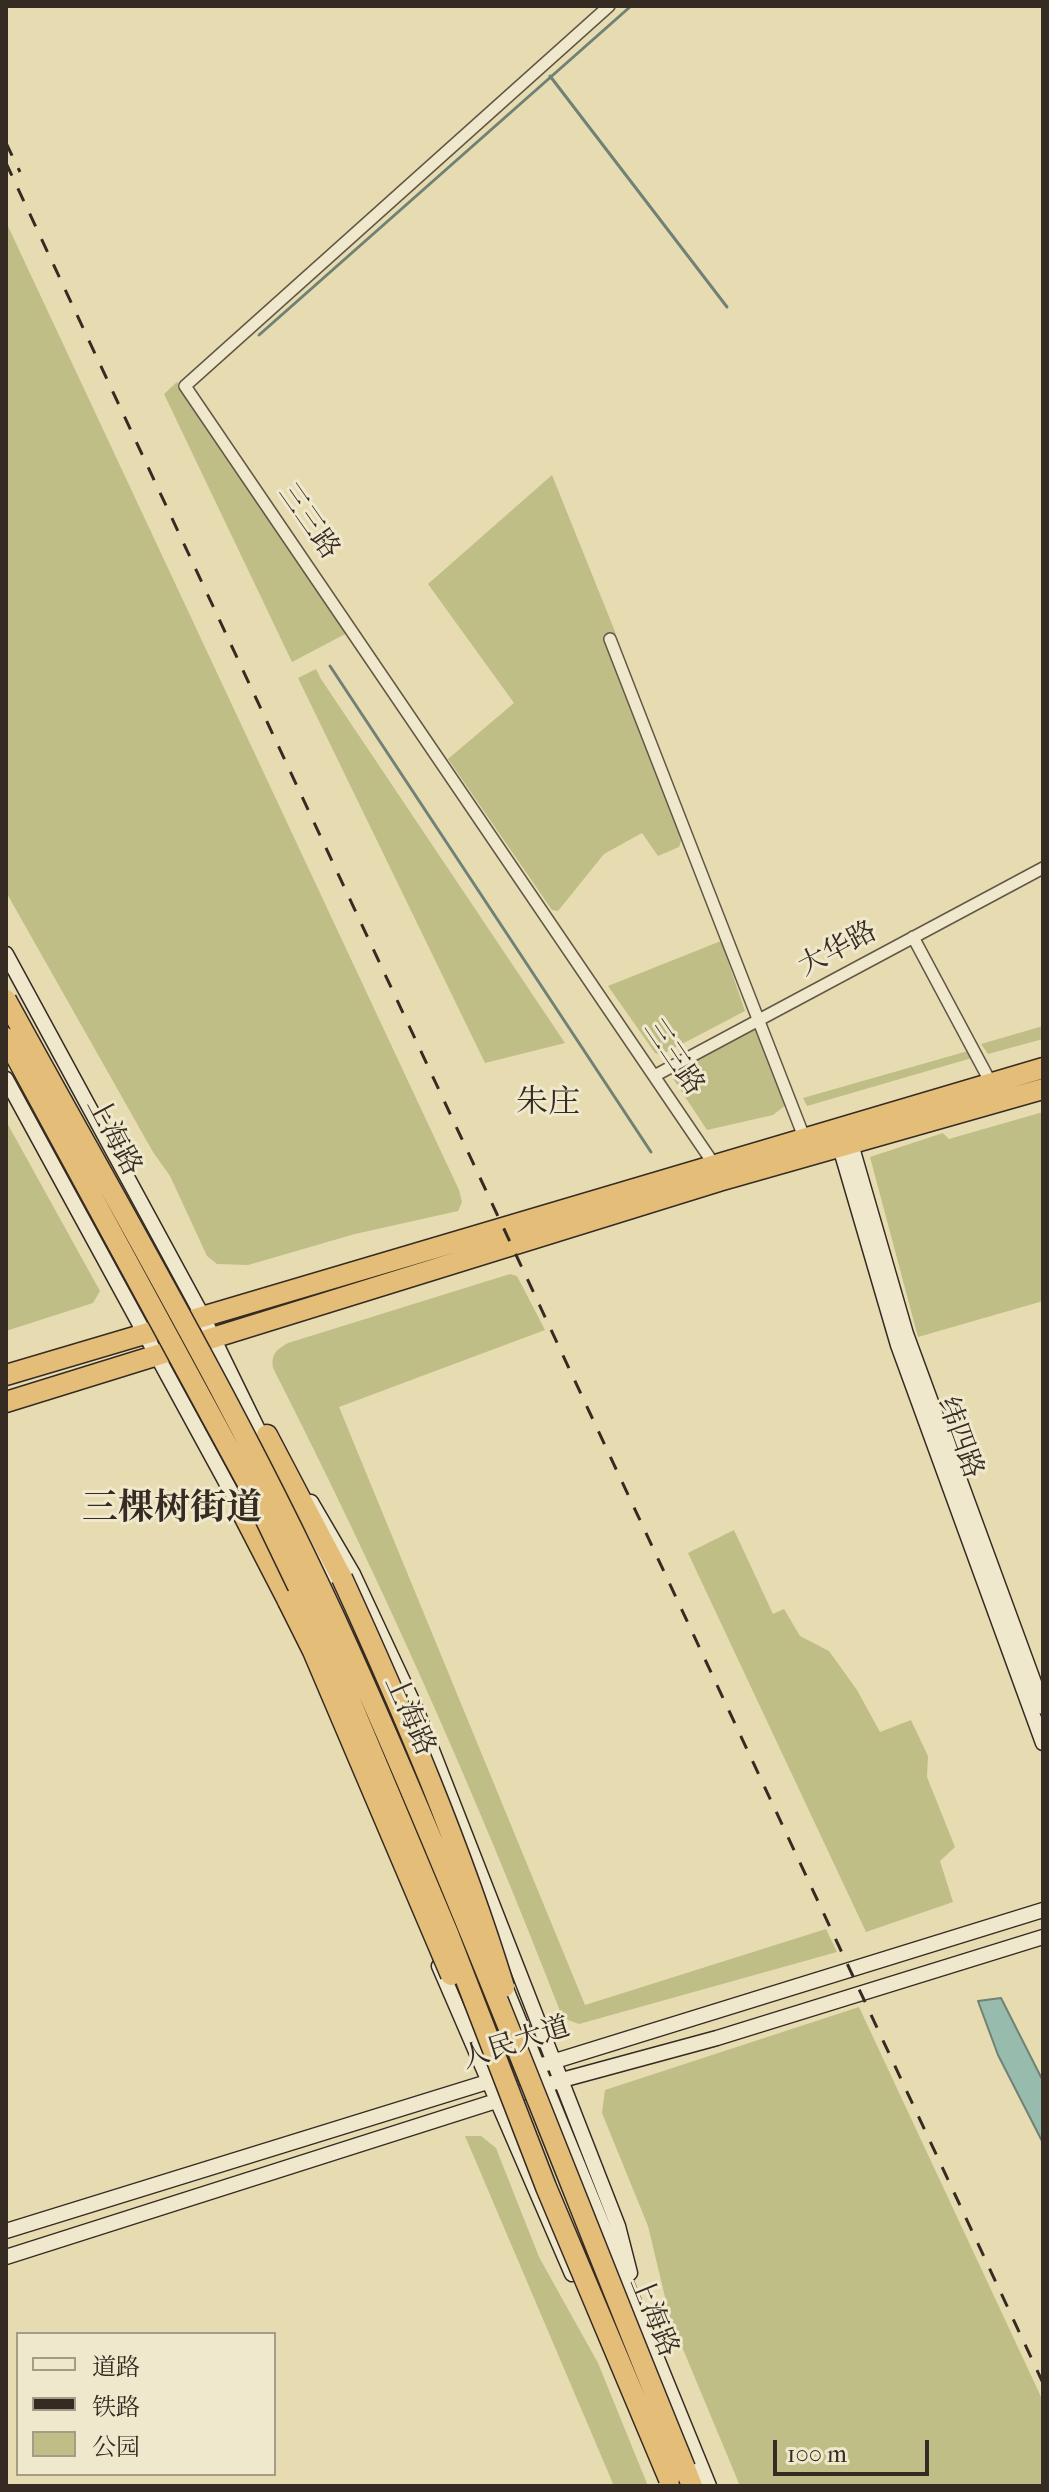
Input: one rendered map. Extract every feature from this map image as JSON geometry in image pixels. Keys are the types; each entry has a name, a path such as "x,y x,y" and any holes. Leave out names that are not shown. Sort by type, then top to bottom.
{"highway":[{"name":"上海路","path":"6,1000 267,1480 321,1589 434,1846 692,2486"},
{"name":"上海路","path":"6,1038 298,1584 449,1936 546,2187 672,2486"},
{"path":"6,1375 1043,1068"},
{"path":"6,1402 159,1356 218,1346 845,1145 1043,1089"},
{"path":"267,1435 342,1578 413,1742 483,1919 513,2017 561,2138 591,2240"},
{"path":"243,1514 288,1601 546,2187"}],"street":[{"name":"三三路","path":"609,6 185,386 709,1157"},
{"path":"610,639 804,1137"},
{"name":"大华路","path":"656,1075 1043,868"},
{"path":"913,937 991,1083"},
{"name":"上海路","path":"6,954 267,1435 323,1520 416,1709 618,2226 642,2324"},
{"name":"上海路","path":"6,1079 243,1514 353,1760 663,2486"},
{"name":"纬四路","path":"845,1145 906,1334 1043,1707"},
{"name":"纬四路","path":"845,1145 898,1345 1043,1743"},
{"name":"上海路","path":"218,1346 392,1712 709,2486"},
{"name":"人民大道","path":"6,2231 553,2059 1043,1910"},
{"name":"人民大道","path":"6,2257 562,2080 717,2038 1043,1937"}],"green space":[{"path":"6,222 459,1190 462,1202 458,1211 355,1234 248,1265 217,1264 207,1256 170,1176 153,1152 6,892"},
{"path":"177,382 349,632 292,662 164,394"},
{"path":"552,475 616,634 607,638 682,838 679,847 658,856 642,833 604,854 558,911 552,910 448,759 514,703 428,584"},
{"path":"316,669 565,1043 485,1063 298,678"},
{"path":"721,941 745,1011 661,1055 655,1053 608,986"},
{"path":"1043,1026 1043,1039 988,1054 981,1044"},
{"path":"756,1029 786,1105 773,1115 707,1130 670,1074"},
{"path":"968,1051 972,1058 807,1106 803,1098"},
{"path":"1043,1112 1043,1301 918,1337 870,1157 943,1133 949,1139"},
{"path":"6,1121 100,1291 93,1303 6,1331"},
{"path":"510,1274 517,1276 545,1330 339,1407 585,2005 826,1929 837,1952 579,2024 568,2020 560,2011 425,1686 273,1368 275,1353 288,1343"},
{"path":"734,1530 773,1614 784,1609 800,1636 829,1651 857,1690 880,1732 911,1720 928,1756 927,1777 955,1847 940,1861 953,1902 866,1932 688,1553"},
{"path":"859,2007 1043,2401 1043,2486 740,2486 670,2318 648,2226 602,2113 605,2090"},
{"path":"465,2136 481,2136 496,2148 539,2257 598,2363 648,2486 614,2486"}],"shaded area":[{"path":"1001,1998 1043,2081 1043,2143 998,2055 978,2001"}],"waterway":[{"path":"259,335 631,6"},
{"path":"550,76 727,307"},
{"path":"330,666 651,1152"}],"railway":[{"path":"6,143 20,172"},
{"path":"6,163 1043,2383"}],"district":[{"name":"朱庄","path":"548,1104"},
{"name":"三棵树街道","path":"172,1510"}]}
